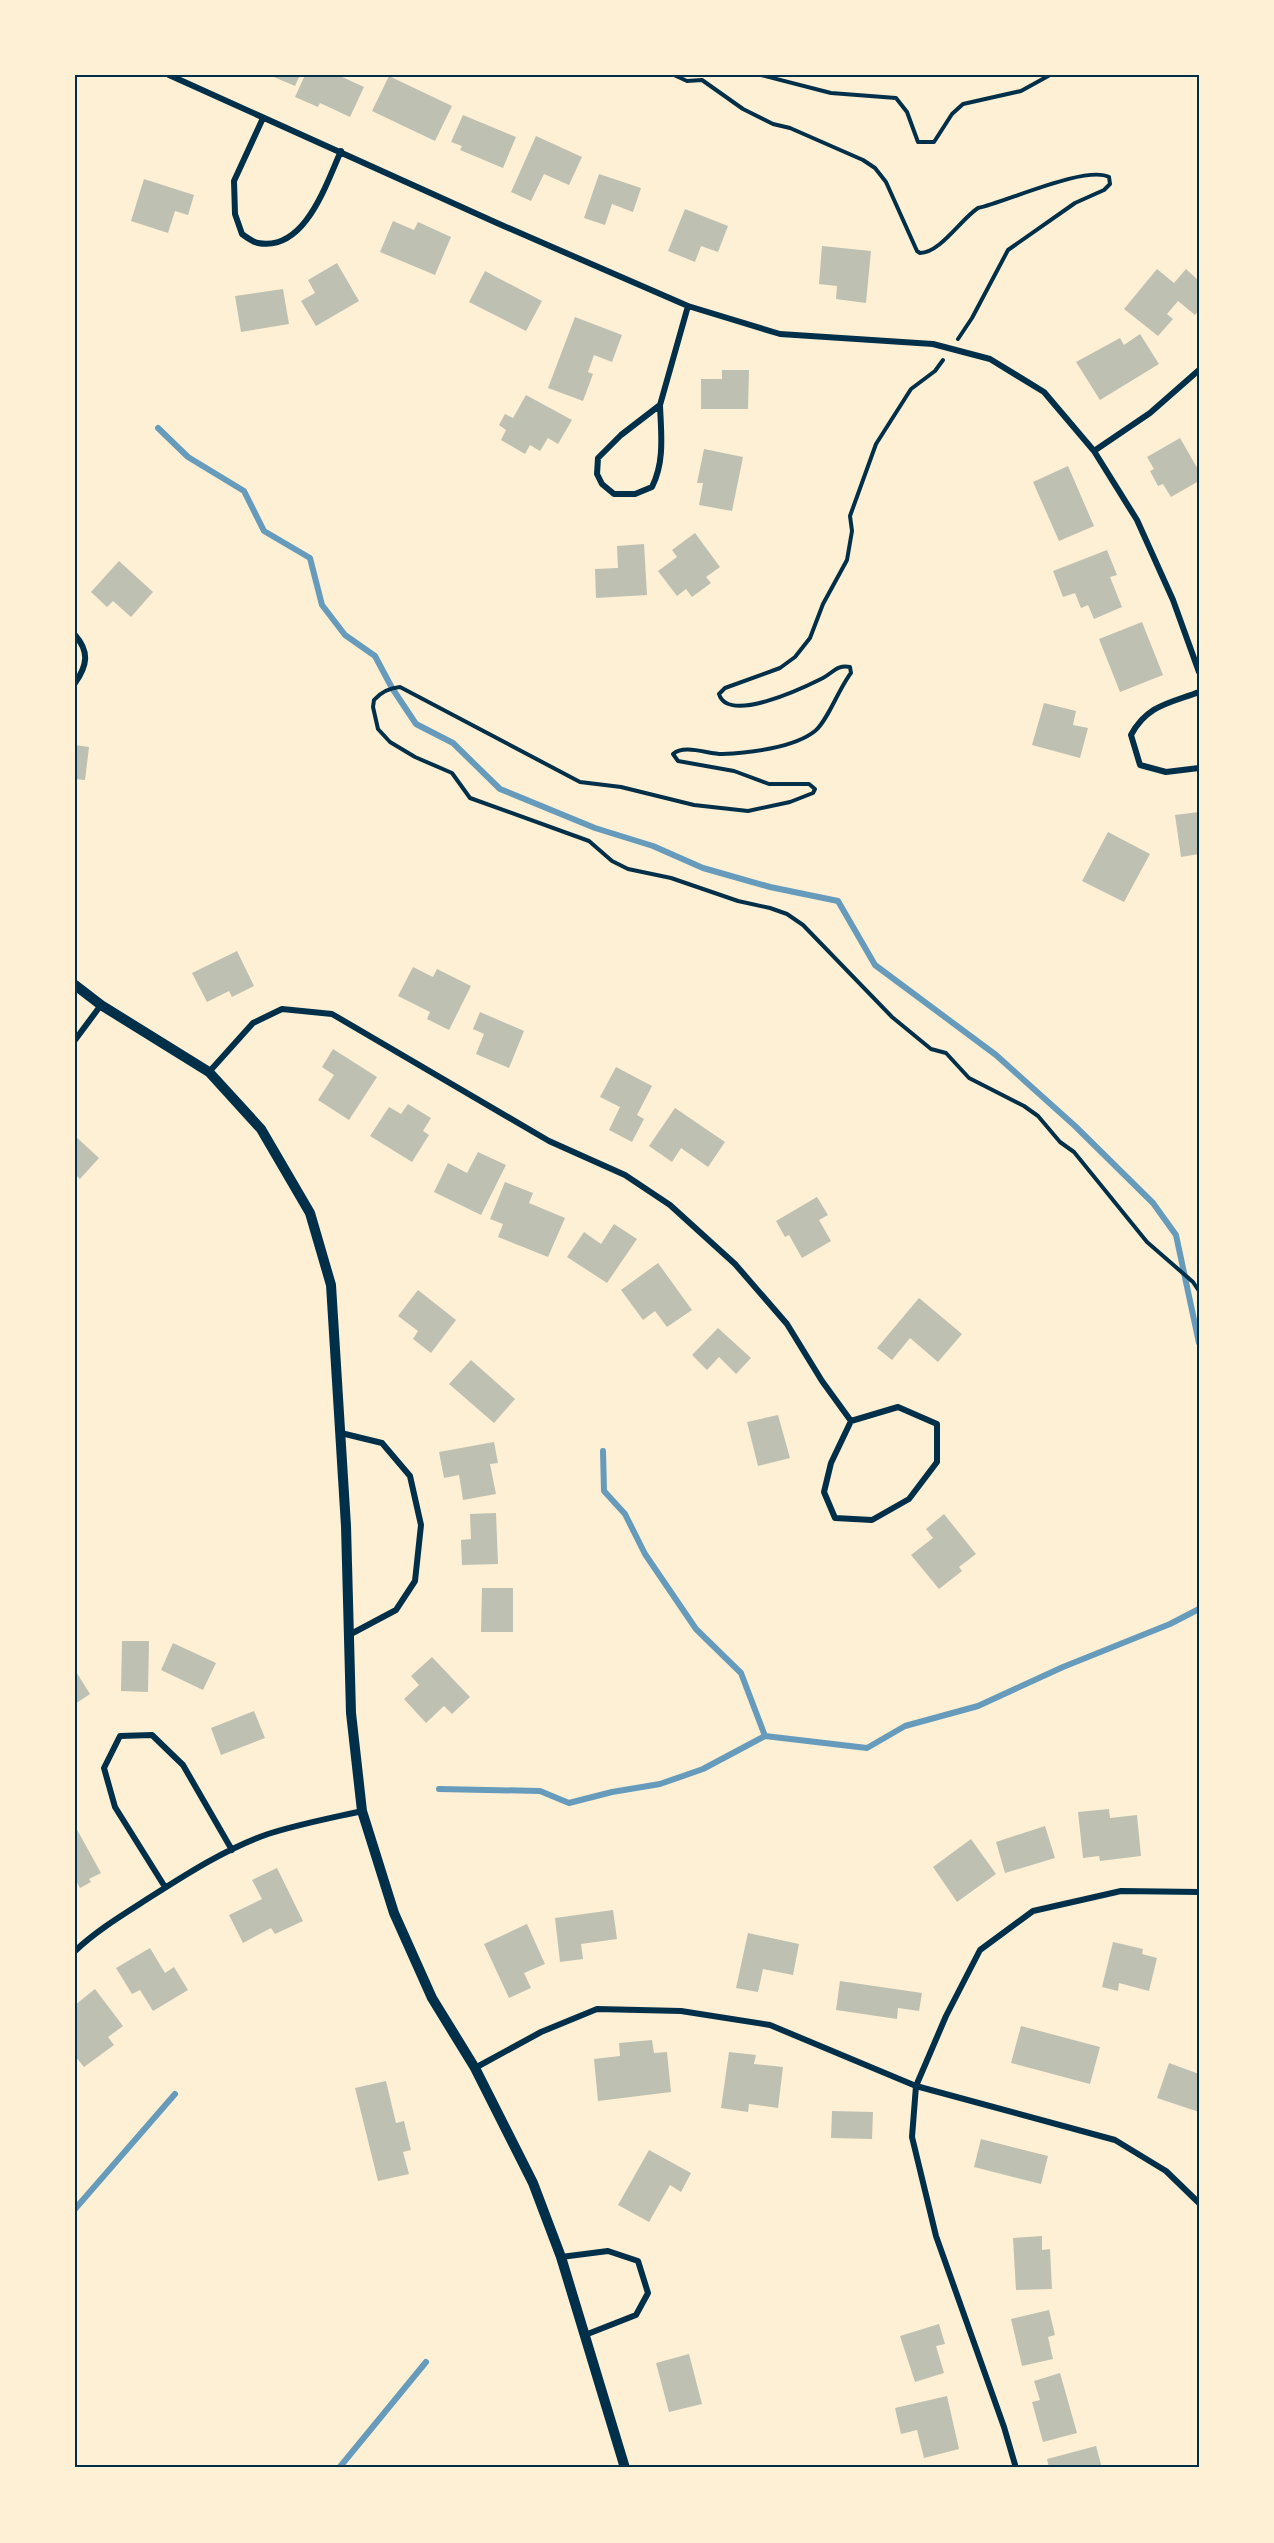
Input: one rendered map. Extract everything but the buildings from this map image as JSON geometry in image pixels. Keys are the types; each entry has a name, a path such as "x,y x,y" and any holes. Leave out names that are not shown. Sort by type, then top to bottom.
{"street":[{"path":"169,75 497,223 688,306 780,334 933,344 990,359 1044,392 1094,451 1137,520 1173,600 1199,672"},
{"path":"263,118 234,182 235,214 242,234 257,243 278,243 292,237 316,205 341,151"},
{"path":"660,405 621,435 598,458 597,474 602,484 614,494 635,494 652,487 659,474 662,453 660,405 688,306"},
{"path":"1094,451 1150,413 1199,370"},
{"path":"75,635 85,650 85,669 75,683"},
{"path":"1199,692 1157,708 1140,719 1131,735 1140,765 1166,772 1199,768"},
{"path":"75,985 101,1005 209,1072 261,1129 310,1212 331,1285 341,1433 351,1713 362,1811 394,1913 432,1998 475,2068 533,2183 561,2257 625,2468"},
{"path":"75,1040 101,1005"},
{"path":"209,1072 253,1023 282,1009 332,1014 549,1141 625,1175 670,1205 735,1264 787,1324 851,1421"},
{"path":"898,1407 937,1424 937,1462 909,1499 872,1520 835,1518 824,1492 831,1463 851,1421 898,1407"},
{"path":"341,1433 382,1443 410,1476 421,1525 415,1581 403,1600 396,1610 349,1635"},
{"path":"165,1887 115,1807 104,1768 120,1736 152,1735 183,1765 232,1850"},
{"path":"75,1951 90,1937 165,1887 232,1850 267,1835 362,1811"},
{"path":"1016,2468 1004,2427 936,2236 912,2137 916,2086 946,2016 980,1950 1033,1911 1122,1891 1199,1892"},
{"path":"475,2068 541,2032 597,2009 681,2011 770,2025 916,2086 1115,2140 1166,2171 1199,2203"},
{"path":"561,2257 608,2251 638,2261 648,2293 636,2315 585,2335"}],"path":[{"path":"674,75 687,81 702,80 743,109 863,160 875,168 886,182 920,253 932,250 966,216 978,208 1078,178 1100,175 1109,177 1110,184 1104,190 1075,203 1008,250 972,318 957,340"},
{"path":"761,75 831,93 896,98 907,112 918,142 924,143 934,142 952,114 963,104 1021,91 1050,75"},
{"path":"943,359 935,371 911,389 876,444 850,516 852,531 848,560 823,604 810,638 795,657 780,668 725,688 719,694 720,698 728,704 755,705 822,679 836,668 850,667 851,673 818,729 806,738 794,742 743,753 720,754 680,750 673,754 678,761 734,771 769,784 809,784 815,789 813,793 790,802 748,811 694,805 621,787 580,782 400,687 392,688 378,695 374,700 375,723 390,742 415,757 452,773 470,798 483,805 499,808 589,841 612,861 627,869 671,878 738,901 770,908 787,914 803,925 892,1017 931,1049 946,1053 969,1078 1024,1106 1038,1116 1060,1142 1074,1152 1146,1242 1193,1282 1199,1291"}],"waterway":[{"path":"158,428 188,457 244,491 264,531 310,558 322,605 345,635 375,656 392,688 416,724 453,743 500,789 595,828 653,846 703,868 770,887 838,901 875,965 996,1055 1075,1126 1153,1203 1176,1235 1199,1343"},
{"path":"603,1451 604,1491 625,1514 645,1554 696,1629 741,1673 765,1736"},
{"path":"439,1789 540,1791 569,1803 612,1792 660,1784 703,1769 765,1736 867,1748 905,1726 978,1706 1063,1667 1170,1624 1199,1609"},
{"path":"75,2209 175,2094"},
{"path":"339,2468 426,2362"}]}
